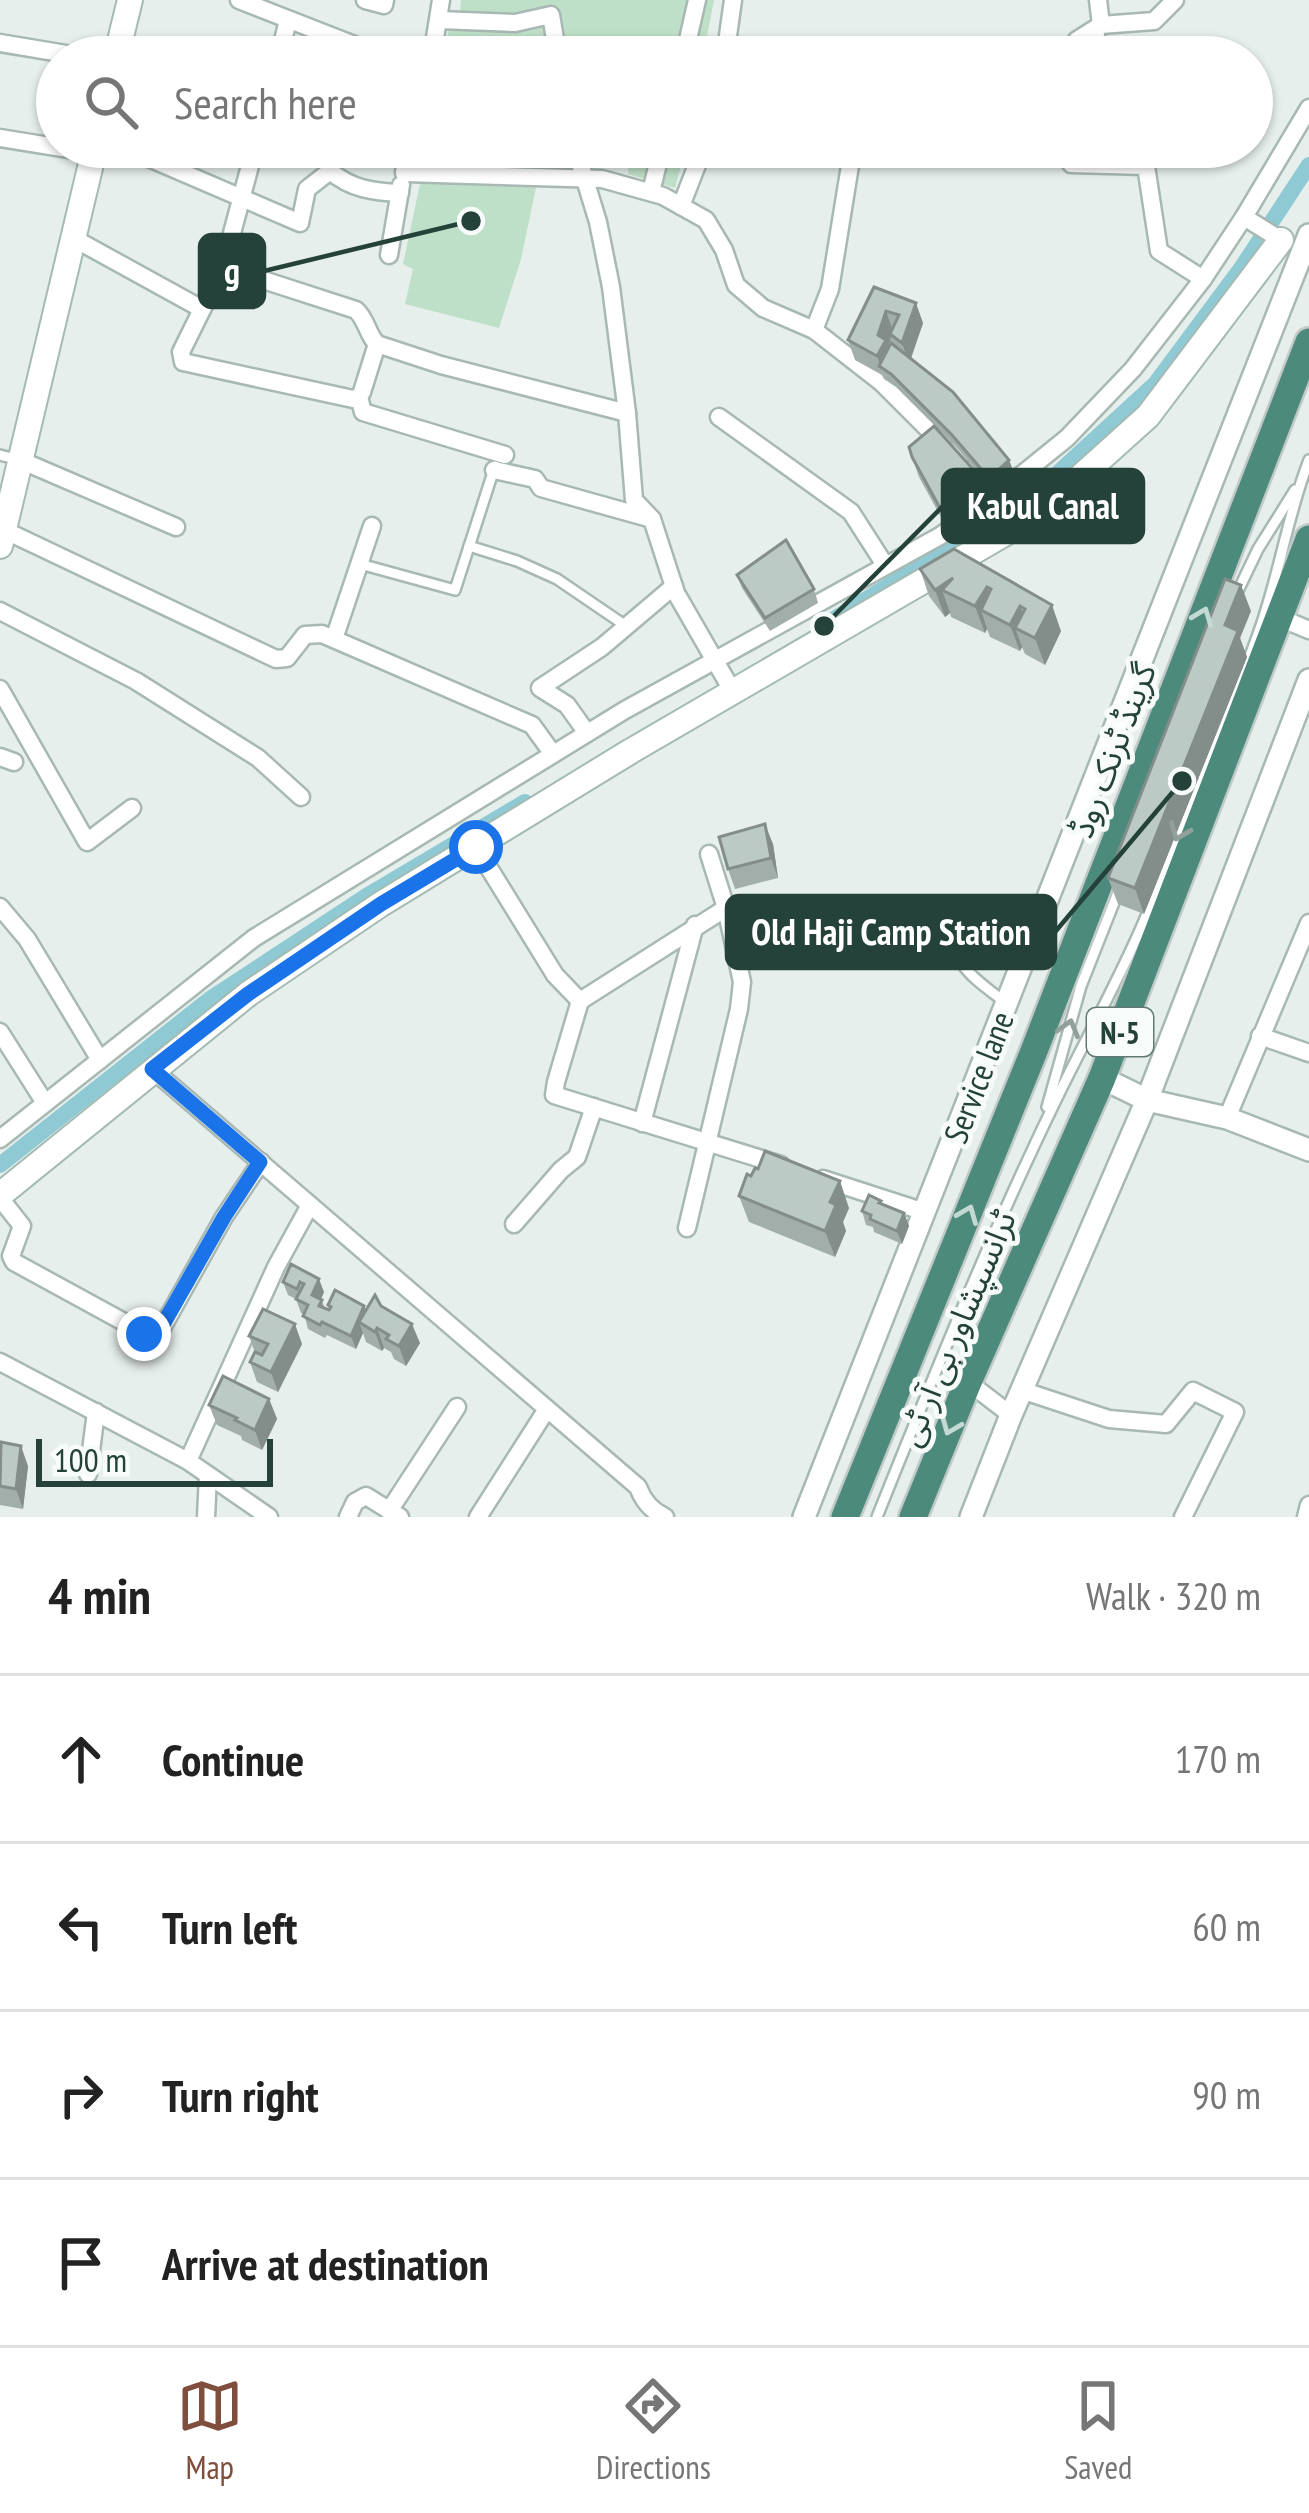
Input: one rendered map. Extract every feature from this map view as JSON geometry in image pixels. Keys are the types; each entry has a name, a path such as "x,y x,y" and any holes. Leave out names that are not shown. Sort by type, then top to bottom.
{"highway":[{"name":"گرینڈ ٹرنک روڈ","path":"845,1517 1034,1051 1309,342"},
{"name":"N-5","path":"913,1517 1102,1078 1309,539"}],"main road":[{"path":"121,36 130,0"},
{"path":"2,538 10,458 90,168"},
{"path":"0,1196 248,994 381,904 1018,522 1148,416 1276,237"}],"street":[{"path":"239,0 330,36"},
{"path":"365,0 384,5 386,0"},
{"path":"436,36 441,0"},
{"path":"689,36 697,0"},
{"path":"727,36 733,0"},
{"path":"1098,0 1098,36"},
{"path":"1083,36 1098,27 1154,21 1175,0"},
{"path":"439,20 515,23 550,8"},
{"path":"284,36 288,20"},
{"path":"0,43 36,49"},
{"path":"0,1139 254,938 587,733 940,536 996,499 1068,440 1133,369 1248,220 1309,108"},
{"path":"0,138 36,143"},
{"path":"171,168 300,224 307,189 330,171 371,192 400,194"},
{"path":"249,168 223,267 182,352 184,362 359,398"},
{"path":"388,256 405,168"},
{"path":"580,168 598,222 611,287 634,500 652,519 674,586 733,691"},
{"path":"650,192 656,168"},
{"path":"681,206 696,168"},
{"path":"814,330 830,289 850,168"},
{"path":"1146,168 1159,251 1203,279"},
{"path":"404,173 602,179 650,192 706,220 724,250 736,285 763,308 814,330 882,383 1018,522"},
{"path":"1248,220 1276,237 1309,230"},
{"name":"Service lane","path":"804,1517 1309,230"},
{"path":"73,238 202,309"},
{"path":"223,267 356,310 377,344 627,412"},
{"path":"377,344 359,398 363,412 499,459 536,479 541,488 652,519"},
{"path":"719,417 851,512 885,565"},
{"path":"1068,440 1082,470"},
{"path":"10,458 176,527"},
{"path":"334,639 372,526"},
{"path":"2,538 276,659 287,658 305,635 322,634 532,725 553,754"},
{"path":"587,733 567,705 540,688 602,647 674,586"},
{"path":"0,610 136,681 257,758 301,797"},
{"path":"1278,617 1309,630"},
{"path":"971,1517 1148,1100 1309,680"},
{"path":"0,689 87,842 132,808"},
{"path":"476,847 555,975 580,1000"},
{"path":"686,1228 742,982 709,854"},
{"path":"0,907 27,938 100,1060"},
{"path":"725,908 580,1000 554,1095 793,1169"},
{"path":"642,1123 695,925"},
{"path":"1228,1118 1308,930"},
{"path":"1004,1011 1034,1051"},
{"path":"0,1032 45,1103"},
{"path":"1260,1036 1309,1053"},
{"path":"152,1069 548,1408 665,1517"},
{"path":"1102,1078 1148,1100 1228,1118 1309,1150"},
{"path":"514,1224 560,1170 578,1157 594,1107"},
{"path":"0,1196 22,1226 11,1256 14,1262 144,1334 153,1334 161,1328 260,1162"},
{"path":"815,1177 925,1212"},
{"path":"188,1461 276,1267 310,1205"},
{"path":"0,1362 188,1461 269,1517"},
{"path":"968,1382 1011,1415"},
{"path":"1022,1390 1109,1418 1166,1424 1193,1391 1235,1412 1183,1517"},
{"path":"348,1517 355,1502 367,1496 394,1514 457,1408"},
{"path":"478,1517 548,1408"},
{"path":"88,1474 96,1412"},
{"path":"206,1517 208,1475"},
{"path":"1306,1517 1309,1505"}],"lane":[{"path":"360,564 455,590 499,459"},
{"name":"ٹرانسپشاور بی آر ٹی","path":"877,1517 950,1334 1037,1141 1130,953 1240,680 1282,561 1309,460"},
{"name":"ٹرانسپشاور بی آر ٹی","path":"1232,604 1258,549 1300,484"},
{"path":"469,546 557,579 626,626"},
{"name":"ٹرانسپشاور بی آر ٹی","path":"1037,1141 1081,986 1124,877"},
{"path":"1004,1011 964,968 958,955 962,930 982,905 1046,905"}],"green space":[{"path":"461,0 714,0 707,36 447,36 460,14"},
{"path":"628,168 680,168 675,188 628,174"},
{"path":"421,179 537,183 521,259 499,328 405,304 413,269 403,264"}],"building":[{"path":"874,287 916,303 902,343 890,334 899,315 886,311 878,335 886,340 877,356 848,340"},
{"path":"891,343 953,392 1009,460 989,478 952,435 879,366"},
{"path":"934,426 981,478 940,508 909,447"},
{"path":"786,540 814,589 765,618 737,575"},
{"path":"954,549 1052,605 1035,638 1015,628 1025,609 1020,606 1010,625 981,610 991,589 987,587 975,606 942,590 953,578 935,590 920,569"},
{"path":"1225,579 1241,585 1225,625 1238,631 1135,888 1108,878"},
{"path":"765,824 771,858 728,869 719,837"},
{"path":"765,1151 840,1181 825,1231 739,1196 747,1174 758,1169"},
{"path":"869,1195 904,1213 897,1231 862,1211"},
{"path":"291,1264 319,1279 312,1295 322,1300 319,1306 329,1310 335,1290 364,1306 351,1336 303,1316 308,1305 296,1299 304,1284 300,1282 297,1289 283,1282"},
{"path":"375,1295 381,1306 412,1324 399,1346 386,1339 389,1335 359,1322"},
{"path":"263,1309 295,1324 271,1372 250,1362 268,1344 249,1336"},
{"path":"223,1376 269,1399 255,1430 209,1405"},
{"path":"1,1442 21,1446 16,1489 0,1486"}],"waterway":[{"path":"831,621 1033,496 1155,384 1242,267 1309,165"},
{"path":"0,1165 210,999 365,897 525,802"}],"place":[{"name":"g","path":"471,221"},
{"name":"Kabul Canal","path":"824,626"},
{"name":"Old Haji Camp Station","path":"1182,781"}],"route":[{"path":"144,1334 161,1328 260,1162 152,1069 248,994 476,847"}]}
